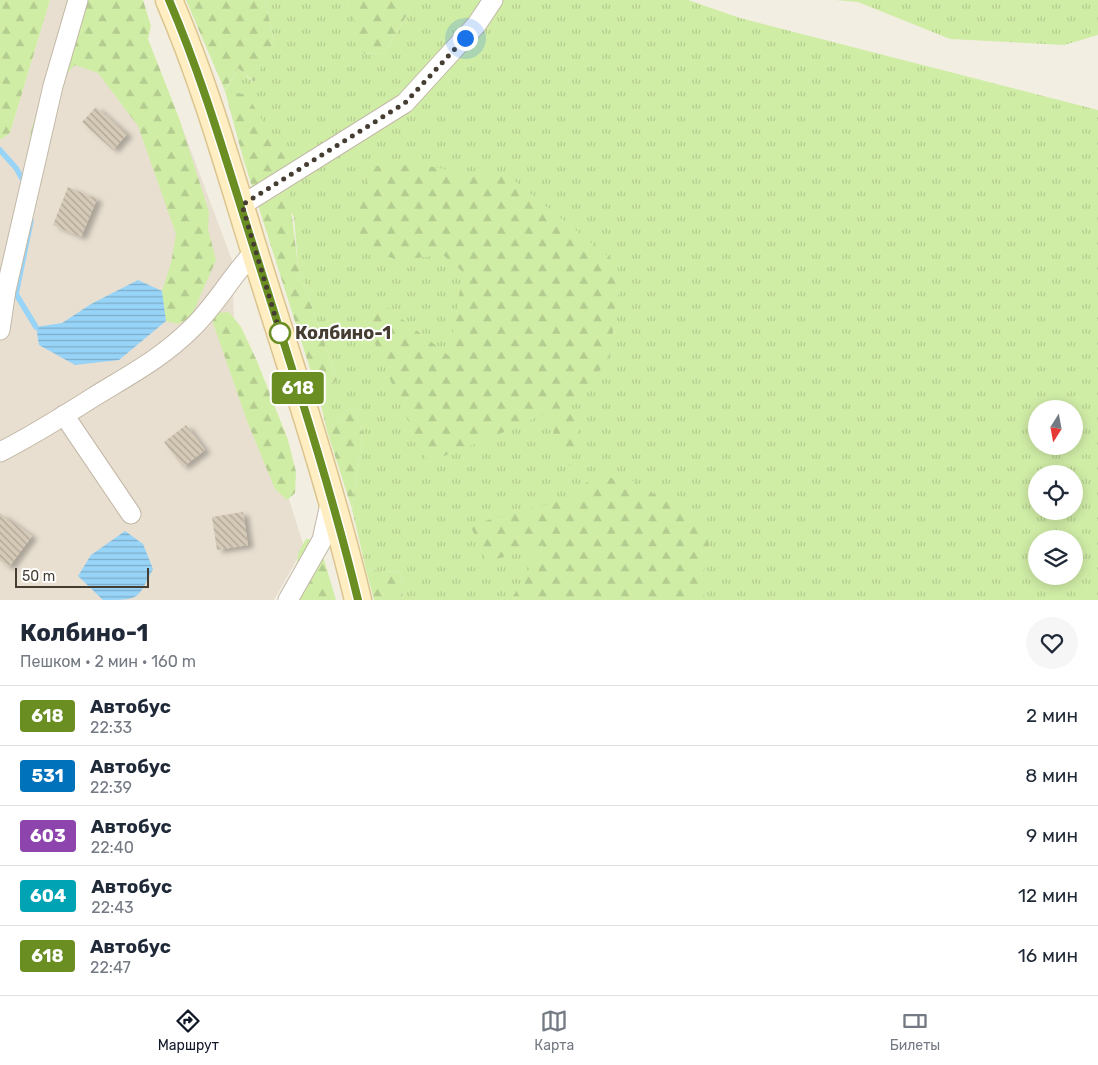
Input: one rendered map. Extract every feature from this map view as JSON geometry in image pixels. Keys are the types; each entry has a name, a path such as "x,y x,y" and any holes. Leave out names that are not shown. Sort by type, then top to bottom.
{"main road":[{"path":"170,0 191,50 242,205 329,486 358,600"}],"street":[{"path":"0,330 6,290 53,86 78,0"},
{"path":"242,205 405,103 477,24 493,0"},
{"path":"0,452 167,353 194,327 255,251"},
{"path":"64,415 131,514"},
{"path":"288,600 322,540 330,511 329,486"}],"shaded area":[{"path":"50,0 126,0 179,119 232,260 234,323 304,547 274,600 0,600 0,140 10,133"}],"green space":[{"path":"0,0 50,0 10,133 0,140"},
{"path":"80,0 143,0 151,26 148,39 179,118 209,212 208,229 216,260 191,317 178,324 166,321 162,291 171,263 176,234 138,126 98,73 75,65 60,80 24,189 31,130 49,75"},
{"path":"186,0 265,0 274,42 254,82 238,68 225,90 247,95 285,158 298,266 337,380 319,397 243,158 225,91"},
{"path":"265,0 346,0 365,54 384,53 411,8 411,0 688,0 740,18 1098,110 1098,600 403,600 401,572 366,570 352,509 363,433 352,406 327,431 319,397 337,380 298,266 294,217 225,91 238,68 253,82 274,42"},
{"path":"346,0 411,0 411,8 384,53 364,54"},
{"path":"835,0 1098,0 1098,35 1064,45 950,39 858,2"},
{"path":"376,166 427,166 485,178 506,174 615,262 622,281 612,321 614,345 605,364 571,406 578,428 570,466 552,446 556,408 493,437 428,462 400,403 369,329 378,300 449,356 463,272 443,255 399,260 365,250 353,209"},
{"path":"229,312 241,327 257,361 288,440 296,472 295,493 287,500 275,489 247,421 213,323 215,313"},
{"path":"352,406 363,433 352,509 327,431"},
{"path":"591,477 630,479 665,501 700,512 709,545 702,582 705,600 511,600 543,545 487,562 470,525 575,497"},
{"path":"306,539 316,540 320,546 336,600 293,600 298,553"},
{"path":"366,570 401,572 403,600 374,600"}],"water":[{"path":"138,280 162,291 166,321 119,360 75,365 39,345 36,327 62,323 91,304"},
{"path":"125,531 143,544 153,569 144,587 136,596 124,600 103,600 78,576 91,555"}],"building":[{"path":"96,107 127,134 113,150 82,122"},
{"path":"68,187 97,199 81,237 53,225"},
{"path":"186,425 205,450 183,467 164,442"},
{"path":"243,512 248,545 217,550 212,517"},
{"path":"0,513 32,536 9,567 0,561"}],"waterway":[{"path":"0,150 16,168 25,184"},
{"path":"31,221 16,294 36,327"}],"bus line":[{"name":"618","path":"169,0 191,50 242,205 329,486 358,600"}],"place":[{"name":"Колбино-1","path":"280,333"}],"route":[{"path":"280,333 281,336 242,205 405,103 465,38"}]}
